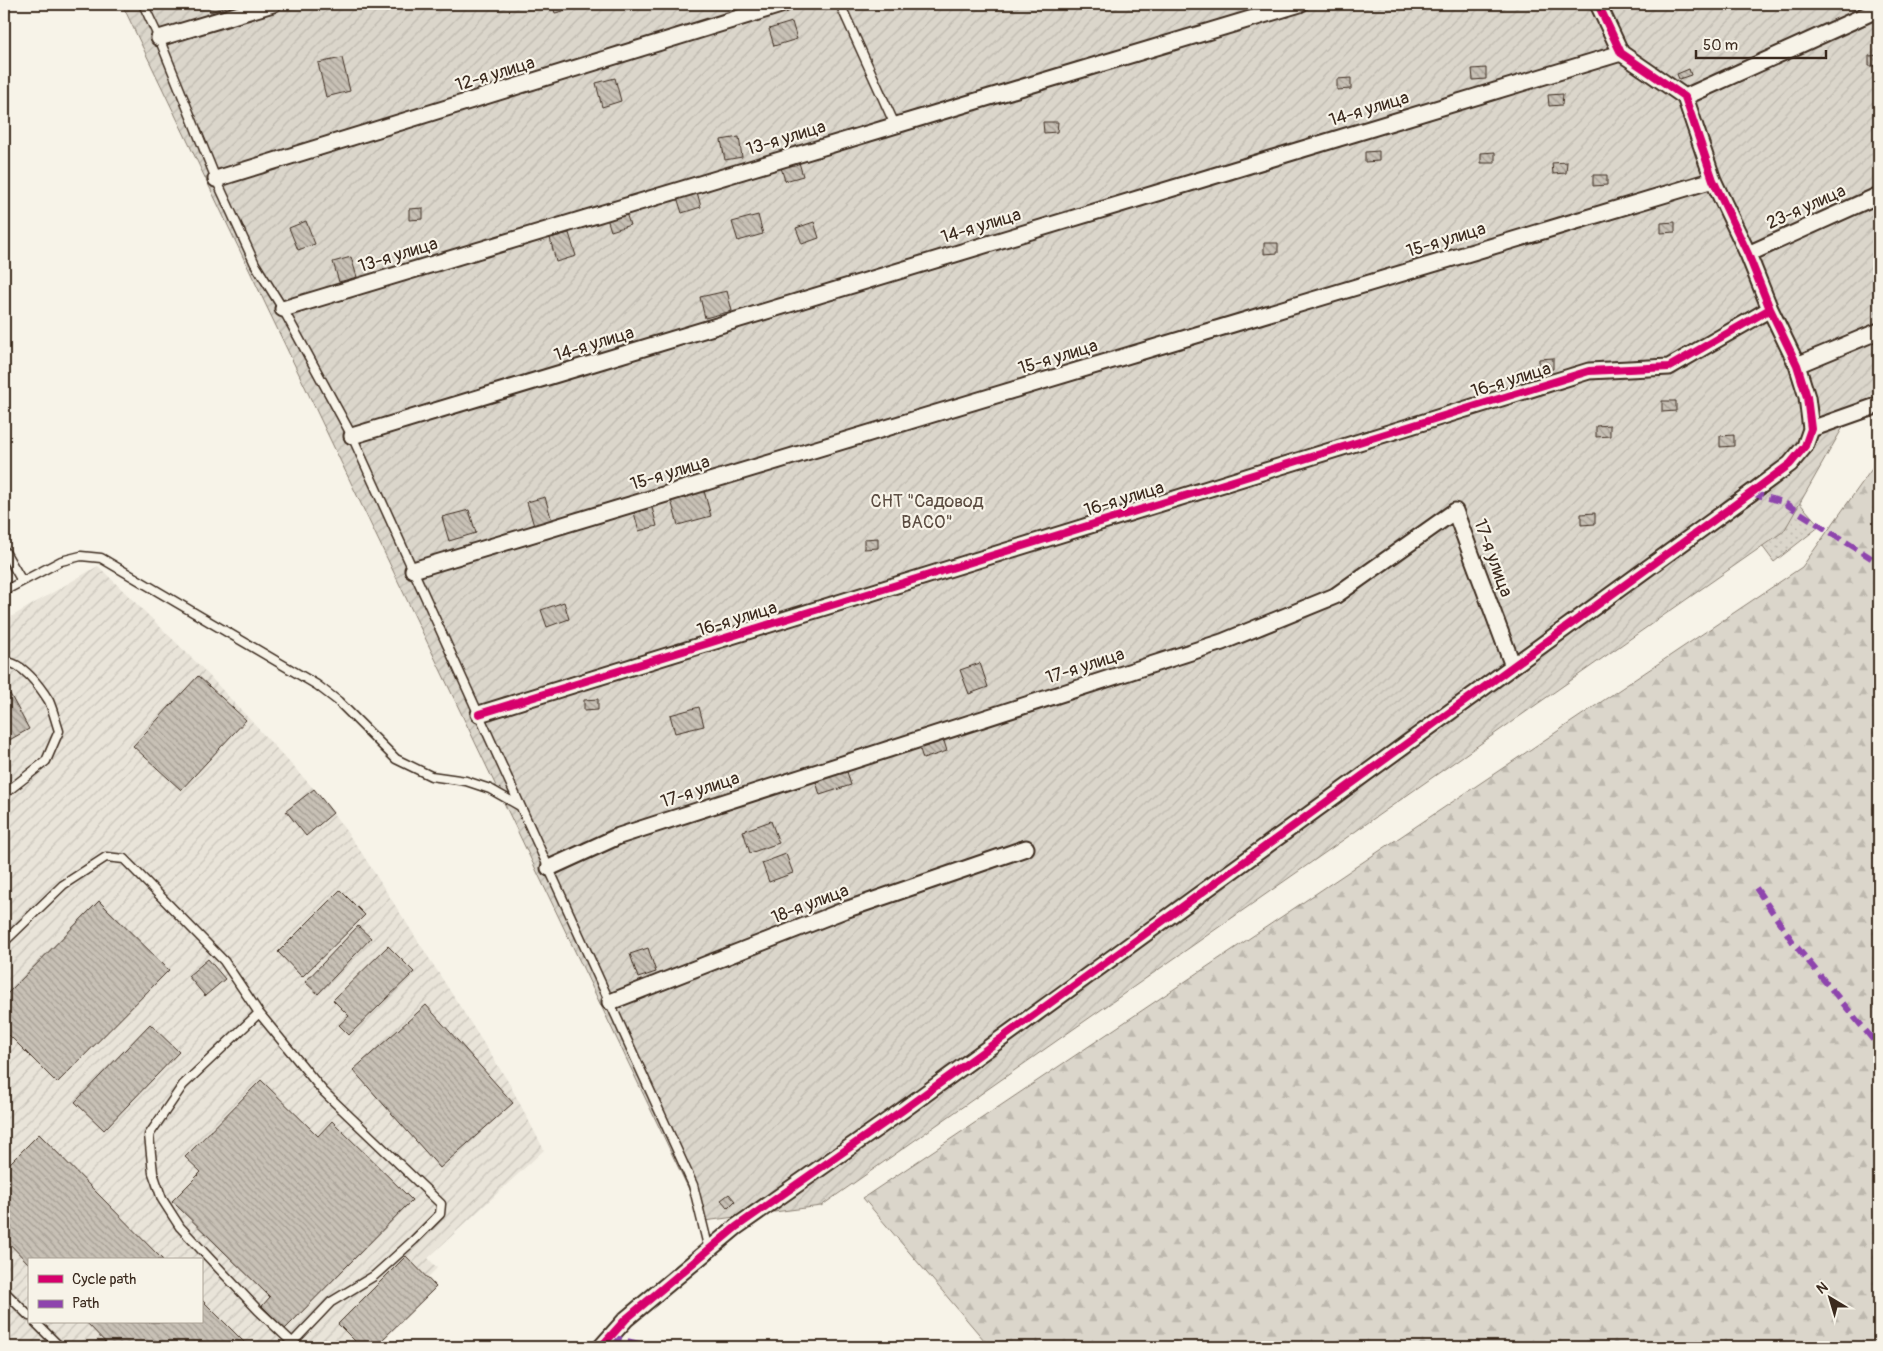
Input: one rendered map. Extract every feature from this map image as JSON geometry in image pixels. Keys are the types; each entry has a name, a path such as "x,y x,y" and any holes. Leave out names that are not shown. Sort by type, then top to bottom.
{"street":[{"path":"159,38 273,4"},
{"name":"12-я улица","path":"216,180 784,4"},
{"name":"13-я улица","path":"283,309 1300,4"},
{"path":"601,1347 626,1319 736,1228 903,1110 1790,464 1804,446 1811,429 1807,397 1797,364 1770,309 1748,254 1713,180 1685,97 1621,53 1598,4"},
{"path":"1685,97 1879,9"},
{"name":"14-я улица","path":"352,436 1621,53"},
{"name":"15-я улица","path":"413,570 1713,180"},
{"name":"23-я улица","path":"1748,254 1879,195"},
{"name":"16-я улица","path":"479,714 1589,371 1669,367 1770,309"},
{"path":"1797,364 1879,331"},
{"path":"1811,429 1879,405"},
{"name":"17-я улица","path":"549,868 619,836 1222,642 1334,596 1455,510 1514,666"},
{"name":"18-я улица","path":"610,1002 845,910 1026,848"}],"lane":[{"path":"143,4 159,38 216,180 255,264 283,309 352,436 610,1002 693,1185 709,1250"},
{"path":"840,4 895,125"},
{"path":"4,550 22,581"},
{"path":"4,591 61,561 82,556 100,558 317,685 338,701 396,759 431,776 466,782 490,790 520,806"},
{"path":"4,662 8,662 26,671 49,701 59,731 46,761 4,794"},
{"path":"4,942 63,886 106,857 124,859 224,961 259,1013 323,1091 441,1204 440,1214 414,1240 374,1276 331,1302 294,1345 258,1310 180,1227 162,1199 153,1173 149,1136 183,1085 259,1013"},
{"path":"4,1291 28,1315"},
{"path":"37,1324 60,1347"}],"shaded area":[{"path":"98,566 201,667 314,789 333,813 359,849 509,1083 544,1150 428,1258 437,1268 427,1278 436,1287 375,1347 361,1347 351,1337 341,1347 4,1347 4,621"}],"green space":[{"name":"СНТ \"Садовод ВАСО\"","path":"122,4 1879,4 1879,398 1855,406 1784,531 821,1206 704,1221"},
{"path":"1879,459 1879,1347 990,1347 863,1198 1802,567"},
{"path":"1789,491 1820,526 1774,562 1745,523"}],"building":[{"path":"208,4 237,4 210,12"},
{"path":"552,4 575,4 576,8 555,13"},
{"path":"792,22 797,39 774,46 769,29"},
{"path":"1879,55 1879,66 1869,66 1869,56"},
{"path":"342,58 350,91 326,97 318,63"},
{"path":"1486,68 1486,79 1473,80 1472,69"},
{"path":"1689,69 1691,75 1679,79 1677,74"},
{"path":"615,78 621,101 602,107 596,83"},
{"path":"1351,78 1351,89 1337,90 1337,79"},
{"path":"1563,94 1562,105 1549,106 1548,95"},
{"path":"1043,122 1058,122 1057,132 1044,133"},
{"path":"739,137 742,157 725,160 721,140"},
{"path":"1379,151 1379,161 1365,162 1365,152"},
{"path":"1495,152 1495,163 1481,163 1481,153"},
{"path":"798,159 803,176 785,181 780,164"},
{"path":"1567,162 1566,173 1553,174 1552,163"},
{"path":"1593,175 1607,175 1607,185 1593,186"},
{"path":"696,188 701,207 682,213 676,194"},
{"path":"423,208 423,219 409,220 409,209"},
{"path":"625,210 630,225 611,231 606,215"},
{"path":"758,215 763,234 738,241 732,222"},
{"path":"306,221 315,244 298,250 289,228"},
{"path":"814,222 819,238 802,244 796,228"},
{"path":"1675,222 1675,232 1661,233 1661,223"},
{"path":"569,233 576,256 556,262 550,238"},
{"path":"1264,243 1278,243 1278,253 1264,254"},
{"path":"351,257 357,277 339,282 333,262"},
{"path":"727,291 732,311 705,318 700,297"},
{"path":"1553,358 1553,369 1539,370 1539,359"},
{"path":"1662,401 1676,401 1676,411 1662,412"},
{"path":"1610,425 1610,436 1596,437 1596,426"},
{"path":"1734,435 1734,446 1720,447 1720,436"},
{"path":"704,491 711,516 678,525 671,500"},
{"path":"545,497 552,521 534,526 527,502"},
{"path":"651,504 657,526 639,531 633,509"},
{"path":"469,510 476,533 449,541 442,517"},
{"path":"1595,513 1595,524 1581,525 1581,514"},
{"path":"878,538 878,548 864,549 864,539"},
{"path":"564,602 569,619 547,627 541,610"},
{"path":"980,663 988,687 969,694 960,670"},
{"path":"198,676 246,720 181,790 133,746"},
{"path":"10,694 29,729 4,743 4,698"},
{"path":"598,699 598,710 584,711 584,700"},
{"path":"699,707 704,726 675,733 670,715"},
{"path":"942,735 947,751 923,759 918,743"},
{"path":"845,765 851,785 820,795 814,775"},
{"path":"314,789 333,813 306,836 286,811"},
{"path":"771,821 779,843 750,853 743,831"},
{"path":"786,854 793,873 769,882 762,863"},
{"path":"340,890 365,915 302,977 278,952"},
{"path":"99,901 169,970 57,1083 4,1030 4,997"},
{"path":"358,926 371,938 318,994 305,982"},
{"path":"388,946 414,972 349,1035 339,1025 349,1016 333,1000"},
{"path":"648,948 656,972 638,978 630,954"},
{"path":"208,959 225,979 205,996 188,976"},
{"path":"426,1005 513,1103 440,1168 353,1070"},
{"path":"150,1024 179,1052 104,1130 75,1102"},
{"path":"261,1080 318,1136 332,1121 412,1200 285,1329 262,1306 270,1297 172,1201 201,1172 185,1157"},
{"path":"39,1134 161,1258 28,1258 28,1263 4,1238 4,1169"},
{"path":"729,1194 735,1201 728,1208 721,1200"},
{"path":"406,1256 436,1287 375,1347 361,1347 338,1324"},
{"path":"202,1300 249,1347 110,1347 88,1324 202,1324"}],"marked path":[{"path":"1751,493 1783,502 1879,563"},
{"path":"1756,888 1795,945 1879,1047"},
{"path":"610,1337 652,1347"}],"cycle path":[{"path":"601,1347 626,1319 736,1227 903,1110 1751,493 1790,464 1805,446 1811,429 1807,397 1797,365 1713,180 1685,97 1621,53 1598,4"},
{"path":"479,714 1589,371 1669,367 1770,309"}]}
